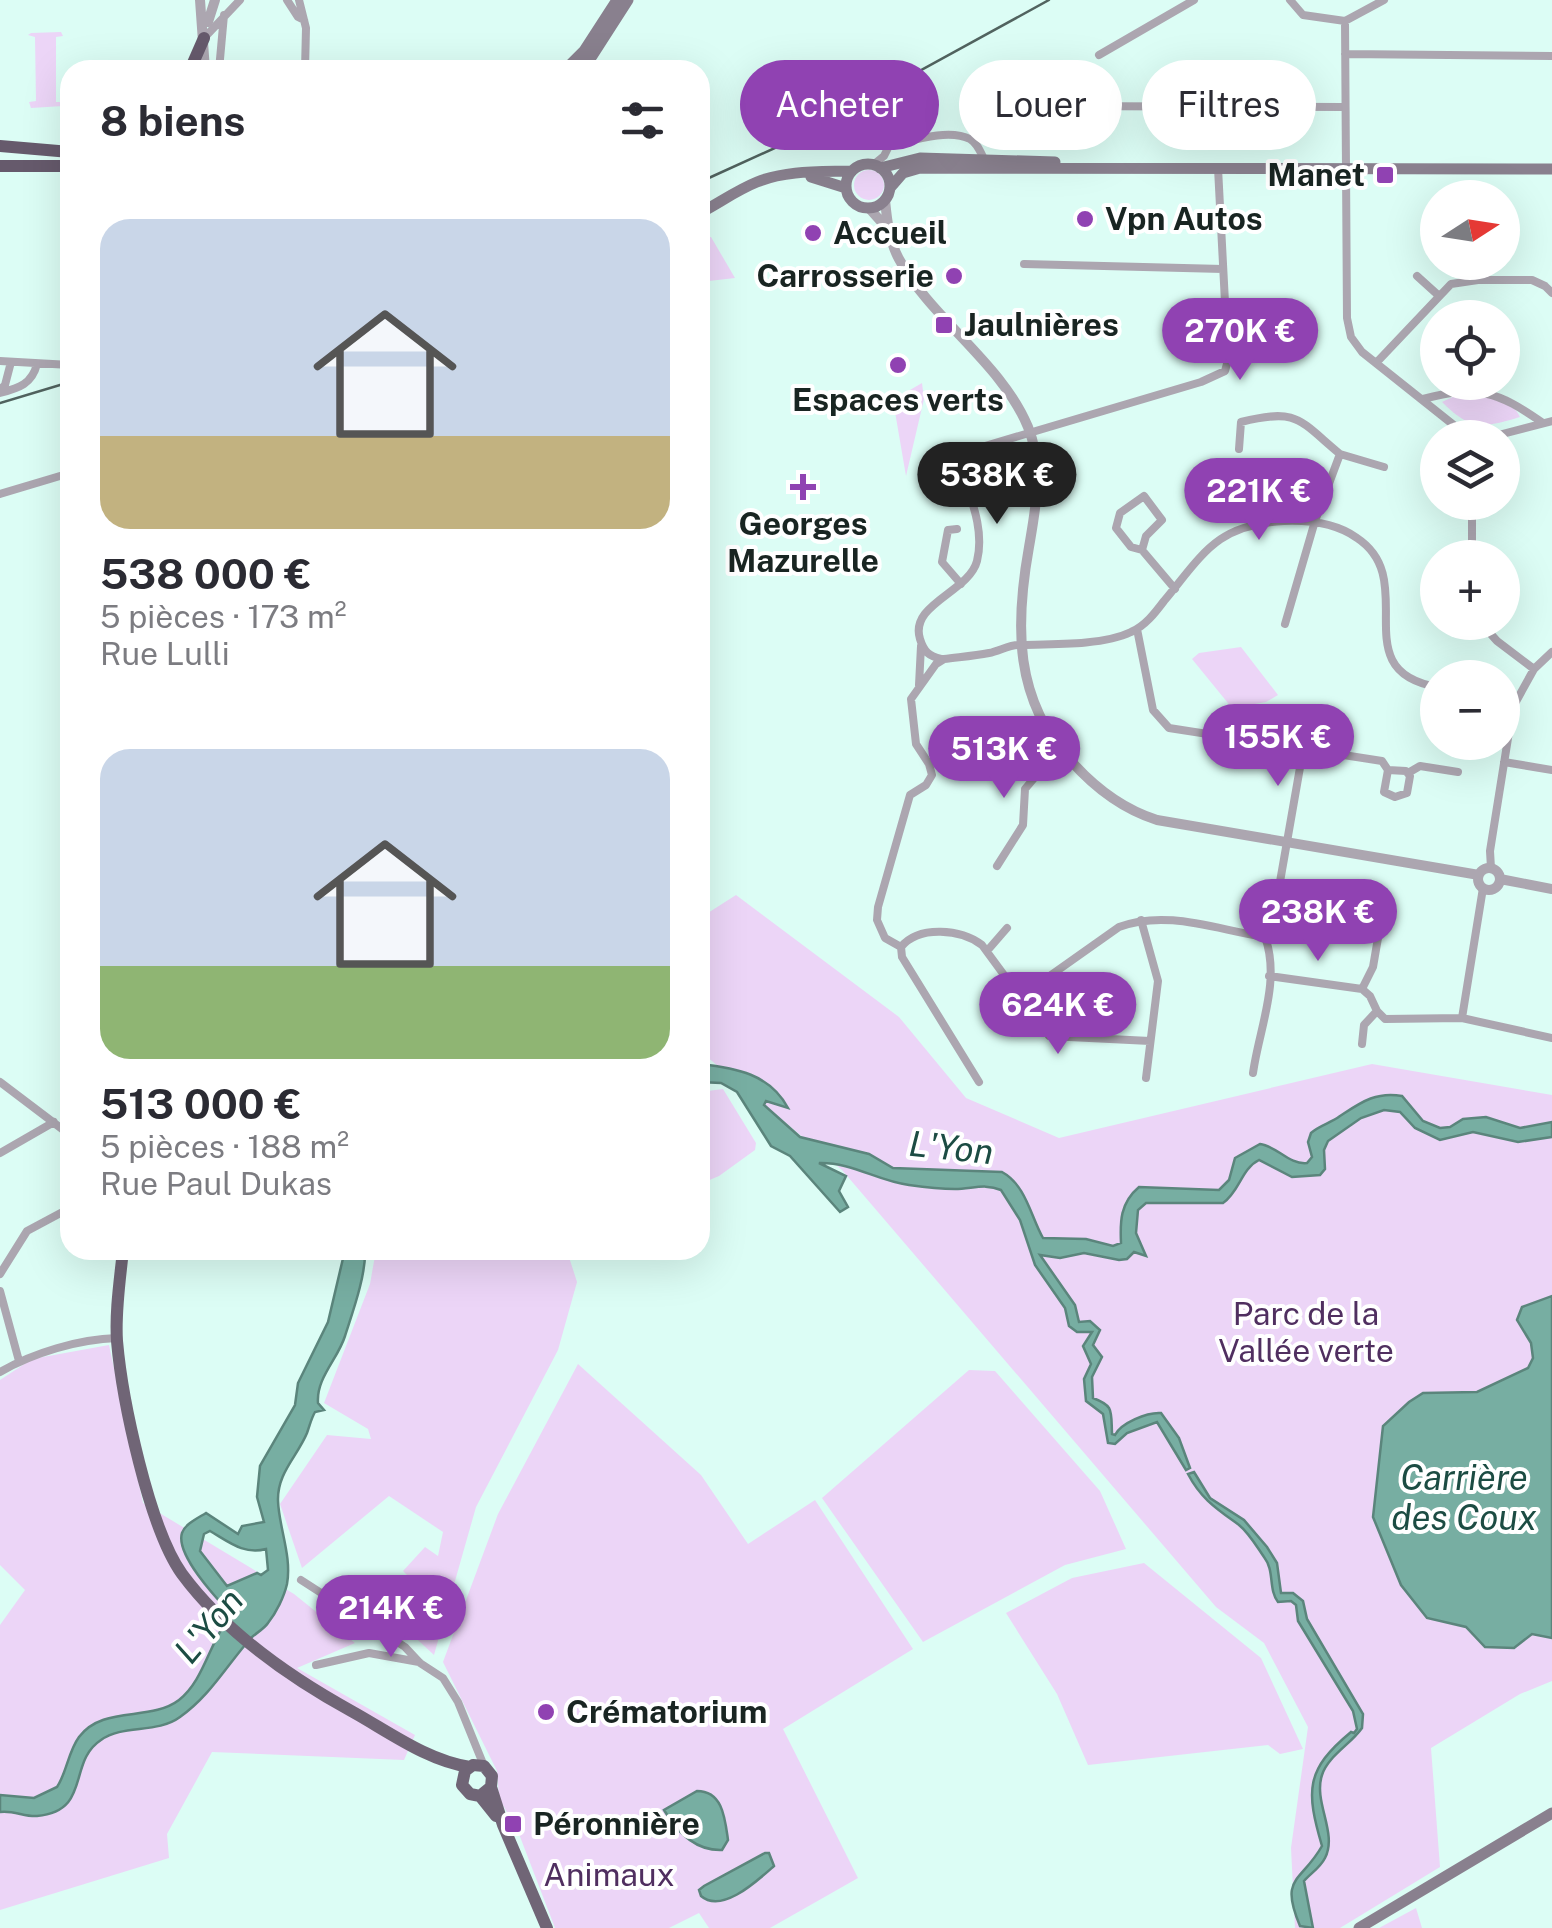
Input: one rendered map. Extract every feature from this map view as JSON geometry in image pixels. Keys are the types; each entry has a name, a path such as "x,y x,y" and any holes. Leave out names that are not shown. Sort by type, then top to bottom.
{"highway":[{"path":"194,60 204,38"},
{"path":"0,146 60,149"},
{"path":"0,166 60,166"}],"main road":[{"path":"575,60 617,0"},
{"path":"588,60 628,0"},
{"path":"710,208 757,182 920,158 1104,166"},
{"path":"876,166 888,176 887,194"},
{"path":"792,174 846,188 855,204 869,208 903,174 920,168 1552,168"},
{"path":"846,188 852,171"},
{"path":"122,1260 117,1338 128,1408 161,1535 182,1573 255,1646 319,1694 432,1755 492,1776 486,1791 547,1928"},
{"path":"472,1769 466,1791 486,1791"},
{"path":"1358,1928 1552,1809"}],"street":[{"path":"200,0 203,60"},
{"path":"204,38 214,0"},
{"path":"204,38 240,0"},
{"path":"287,0 304,20"},
{"path":"1099,55 1194,0"},
{"path":"1290,0 1303,15 1345,21 1384,0"},
{"path":"298,2 304,20 305,60"},
{"path":"219,60 224,15"},
{"path":"1345,21 1349,328 1356,345 1420,397"},
{"path":"1345,54 1552,56"},
{"path":"1122,106 1344,107"},
{"path":"876,166 889,146 939,136 966,137 974,141 984,158"},
{"path":"919,686 919,621 974,570 979,546 961,458 974,447 1201,382 1225,371 1228,360 1218,168"},
{"path":"887,194 888,231"},
{"path":"869,208 888,231 906,270 994,374 1030,432 1037,462 1038,499 1022,582 1019,645 1025,679 1046,729 1078,770 1121,806 1170,824 1479,875 1491,868"},
{"path":"1024,264 1222,269"},
{"path":"1417,276 1438,294"},
{"path":"1377,362 1450,284 1532,280 1546,286 1552,294"},
{"path":"0,362 60,365"},
{"path":"0,392 11,362"},
{"path":"0,392 26,384 37,364"},
{"path":"1424,400 1448,420"},
{"path":"1508,400 1548,422"},
{"path":"1239,449 1241,422 1274,414 1297,418 1340,454 1384,467"},
{"path":"1520,429 1548,422"},
{"path":"1284,624 1340,454"},
{"path":"0,494 60,476"},
{"path":"1142,550 1146,536 1162,520 1144,496 1120,512 1116,528 1130,547 1142,550 1174,589"},
{"path":"901,947 884,938 876,913 910,795 926,785 932,775 915,738 912,700 936,664 1019,645 1123,636 1137,630 1203,552 1226,535 1255,524 1315,521 1352,534 1374,553 1386,582 1387,652 1404,676 1420,681"},
{"path":"956,528 948,530 942,562 961,584"},
{"path":"1137,630 1153,710 1162,724 1178,730 1304,744 1382,761 1388,770 1384,792 1395,797 1408,793 1408,773"},
{"path":"1496,640 1534,668"},
{"path":"921,641 930,656 944,660"},
{"path":"1520,693 1534,668 1552,652"},
{"path":"1253,1073 1270,989 1270,950 1265,937 1274,916 1304,744"},
{"path":"997,866 1024,825 1025,789 1051,758"},
{"path":"1491,868 1490,851 1504,762 1552,770"},
{"path":"1408,773 1420,766 1458,772"},
{"path":"1388,770 1408,773"},
{"path":"1491,868 1500,880"},
{"path":"1462,1018 1484,888 1479,875"},
{"path":"1484,888 1492,890 1500,880"},
{"path":"1500,880 1552,889"},
{"path":"1020,997 1119,927 1141,920 1172,920 1265,937"},
{"path":"1141,920 1158,981 1146,1078"},
{"path":"987,951 1007,928"},
{"path":"979,1082 902,957 901,947 908,939 920,934 953,932 978,941 1049,1036 1150,1041"},
{"path":"1362,989 1373,967 1378,938"},
{"path":"1269,976 1362,989 1385,1018 1462,1018 1552,1038"},
{"path":"1362,1044 1364,1026 1377,1011"},
{"path":"0,1082 60,1127"},
{"path":"0,1153 54,1122"},
{"path":"0,1274 21,1237 60,1214"},
{"path":"0,1291 20,1361"},
{"path":"0,1372 20,1361 117,1338"},
{"path":"302,1580 405,1647 443,1678 452,1689 476,1747 472,1769"},
{"path":"316,1665 369,1652 420,1663"}],"green space":[{"path":"61,32 63,36 56,37 56,102 60,106 31,108 29,102 36,101 35,37 28,35"},
{"path":"869,170 879,175 884,185 879,195 869,200 859,195 854,185 859,175"},
{"path":"710,237 711,237 735,278 710,281"},
{"path":"922,383 924,399 906,476 894,406 903,394"},
{"path":"1496,400 1507,404 1520,417 1466,420 1442,402"},
{"path":"1241,647 1278,695 1266,702 1232,708 1192,659 1199,653"},
{"name":"Parc de la Vallée verte","path":"736,895 899,1017 966,1098 1059,1138 1372,1064 1552,1095 1552,1681 1520,1694 1431,1748 1440,1867 1340,1928 1295,1928 1291,1848 1308,1727 1264,1643 1216,1607 842,1170 710,1059 710,912"},
{"path":"723,1089 756,1143 755,1150 710,1180 710,1091"},
{"path":"374,1260 570,1260 577,1282 558,1350 476,1507 434,1655 406,1629 414,1582 403,1571 425,1547 438,1556 443,1532 389,1496 302,1568 280,1504 327,1435 371,1439 368,1429 324,1403 370,1284"},
{"path":"109,1345 143,1503 294,1594 355,1643 297,1668 415,1735 404,1760 212,1752 167,1834 169,1858 0,1910 0,1625 25,1590 0,1565 0,1380 32,1359"},
{"name":"Animaux","path":"578,1364 701,1475 748,1544 815,1500 913,1649 783,1729 858,1878 770,1928 709,1928 699,1913 669,1928 555,1928 519,1834 499,1798 497,1771 443,1662 498,1514"},
{"path":"969,1370 995,1371 1100,1491 1126,1549 1065,1565 923,1642 822,1498"},
{"path":"1144,1563 1261,1658 1303,1749 1280,1754 1268,1745 1088,1765 1057,1694 1006,1613 1072,1578"},
{"path":"1416,1908 1422,1928 1379,1928"}],"water":[{"path":"710,1066 762,1080 788,1108 766,1101 764,1105 800,1137 869,1154 893,1168 1002,1172 1022,1193 1043,1238 1086,1239 1113,1246 1121,1243 1125,1206 1139,1187 1219,1190 1229,1180 1235,1158 1260,1144 1294,1161 1307,1163 1312,1157 1308,1142 1311,1133 1376,1097 1402,1096 1423,1121 1440,1128 1463,1119 1486,1117 1520,1128 1552,1122 1552,1137 1518,1142 1473,1132 1440,1140 1415,1128 1400,1112 1384,1110 1361,1118 1328,1141 1324,1150 1325,1169 1320,1175 1292,1177 1259,1160 1223,1203 1146,1203 1138,1210 1136,1233 1146,1256 1134,1252 1119,1260 1084,1253 1060,1258 1040,1255 1075,1305 1079,1322 1090,1321 1100,1330 1093,1345 1102,1357 1092,1377 1093,1398 1110,1410 1112,1434 1135,1419 1161,1413 1179,1438 1190,1468 1186,1470 1157,1422 1127,1433 1115,1444 1108,1443 1103,1414 1086,1401 1084,1379 1091,1364 1083,1346 1092,1332 1077,1332 1069,1326 1065,1308 1035,1265 1020,1220 1001,1190 909,1185 842,1165 819,1163 846,1176 839,1191 848,1207 840,1212 790,1156 771,1146 737,1092 721,1083 710,1082"},
{"path":"343,1260 365,1260 345,1336 320,1385 318,1403 324,1410 315,1412 281,1482 278,1501 288,1574 284,1594 271,1619 200,1700 180,1717 161,1726 110,1735 91,1749 65,1805 37,1816 0,1812 0,1795 34,1798 57,1787 75,1743 89,1727 114,1717 167,1707 195,1682 232,1615 191,1565 182,1533 206,1513 238,1534 242,1526 264,1522 257,1497 260,1466 295,1405 298,1383 328,1322","holes":["210,1531 244,1549 266,1549 268,1570 227,1586 200,1551 204,1534"]},
{"name":"Carrière des Coux","path":"1552,1296 1552,1638 1532,1634 1514,1648 1485,1647 1466,1627 1427,1618 1401,1585 1373,1517 1383,1426 1423,1393 1477,1392 1528,1368 1533,1358 1531,1343 1517,1320 1522,1307"},
{"path":"1194,1472 1210,1498 1244,1520 1267,1547 1277,1563 1281,1593 1293,1593 1303,1601 1307,1619 1363,1714 1362,1728 1329,1762 1322,1775 1320,1796 1328,1848 1323,1862 1304,1881 1313,1928 1300,1926 1292,1888 1322,1846 1312,1796 1317,1770 1336,1746 1357,1729 1353,1711 1298,1621 1296,1605 1291,1601 1278,1602 1269,1568 1253,1540 1198,1490 1188,1474"},
{"path":"697,1791 712,1796 721,1808 728,1840 722,1850 688,1839 664,1810"},
{"path":"769,1853 774,1866 749,1887 719,1901 701,1896 699,1890 704,1886"}],"railway":[{"path":"710,177 799,137 1049,0"},
{"path":"0,403 60,385"}],"place":[{"name":"Manet","path":"1385,175"},
{"name":"Vpn Autos","path":"1085,219"},
{"name":"Accueil","path":"813,233"},
{"name":"Carrosserie","path":"954,276"},
{"name":"Jaulnières","path":"944,325"},
{"name":"Espaces verts","path":"898,365"},
{"name":"Georges Mazurelle","path":"803,487"},
{"name":"Crématorium","path":"546,1712"},
{"name":"Péronnière","path":"513,1824"}],"water label":[{"name":"L'Yon","path":"951,1148"},
{"name":"L'Yon","path":"209,1626"}]}
